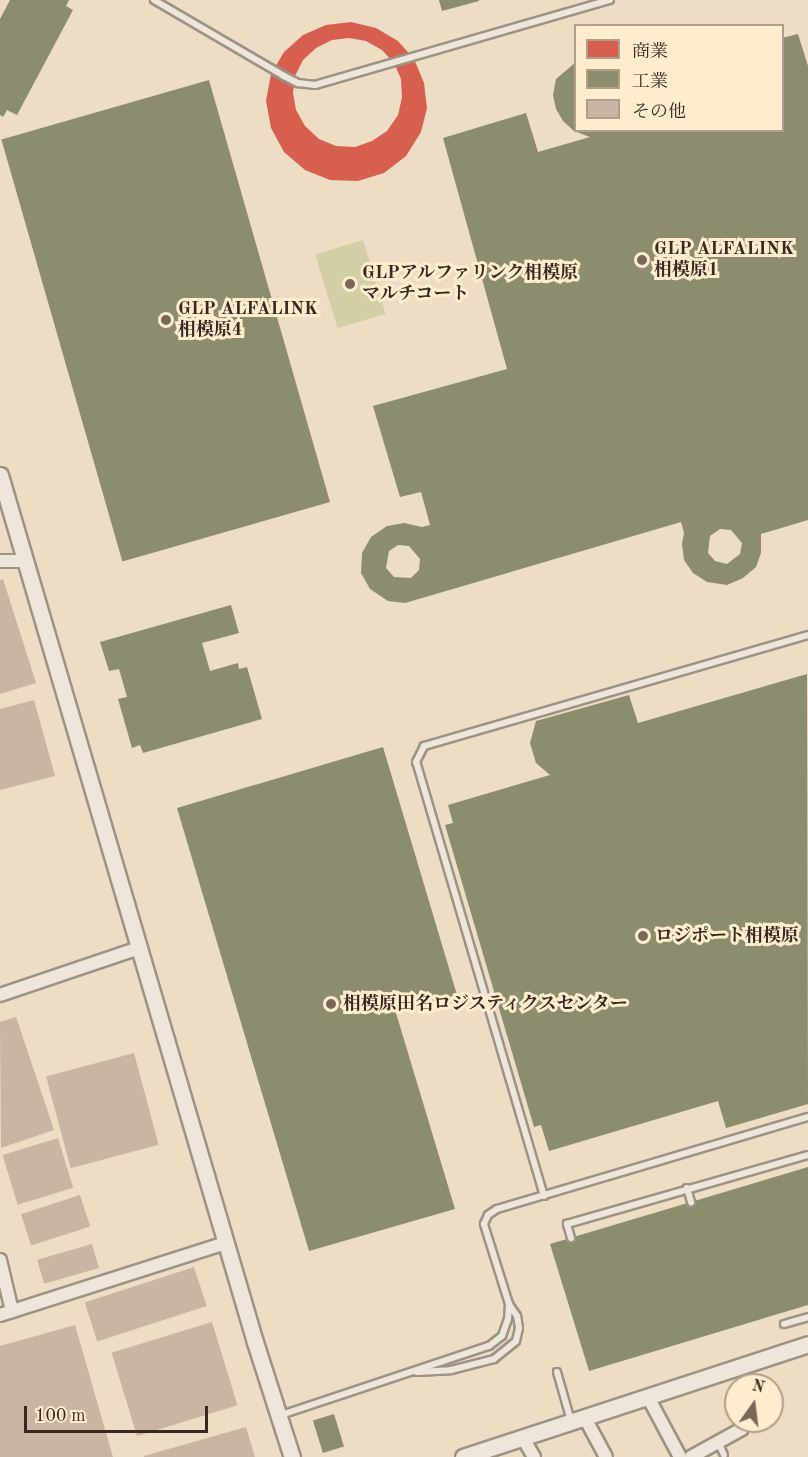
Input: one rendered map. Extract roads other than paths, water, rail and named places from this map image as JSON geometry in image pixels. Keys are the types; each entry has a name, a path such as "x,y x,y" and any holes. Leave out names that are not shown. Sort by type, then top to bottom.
{"street":[{"path":"0,476 225,1243 292,1457"},
{"path":"0,561 25,561"},
{"path":"0,995 139,948"},
{"path":"0,1260 6,1313 225,1243"},
{"path":"463,1457 808,1344"},
{"path":"648,1397 680,1457"},
{"path":"578,1420 606,1457"},
{"path":"691,1457 734,1433"},
{"path":"523,1438 534,1457"}],"lane":[{"path":"154,0 284,76 298,83 315,85 610,0"},
{"path":"544,1196 416,762 424,746 808,635"},
{"path":"417,1372 451,1370 494,1359 516,1341 519,1328 517,1316 509,1304 484,1224 488,1215 496,1209 808,1117"},
{"path":"571,1238 567,1224 807,1152"},
{"path":"687,1188 690,1202"},
{"path":"278,1416 417,1372 449,1358 489,1346 502,1336 508,1319 509,1304"},
{"path":"784,1324 808,1317"},
{"path":"557,1372 578,1420"},
{"path":"718,1442 724,1455"}],"place":[{"name":"GLP ALFALINK 相模原1","path":"642,260"},
{"name":"GLPアルファリンク相模原 マルチコート","path":"350,284"},
{"name":"GLP ALFALINK 相模原4","path":"166,320"},
{"name":"ロジポート相模原","path":"643,936"},
{"name":"相模原田名ロジスティクスセンター","path":"331,1004"}]}
